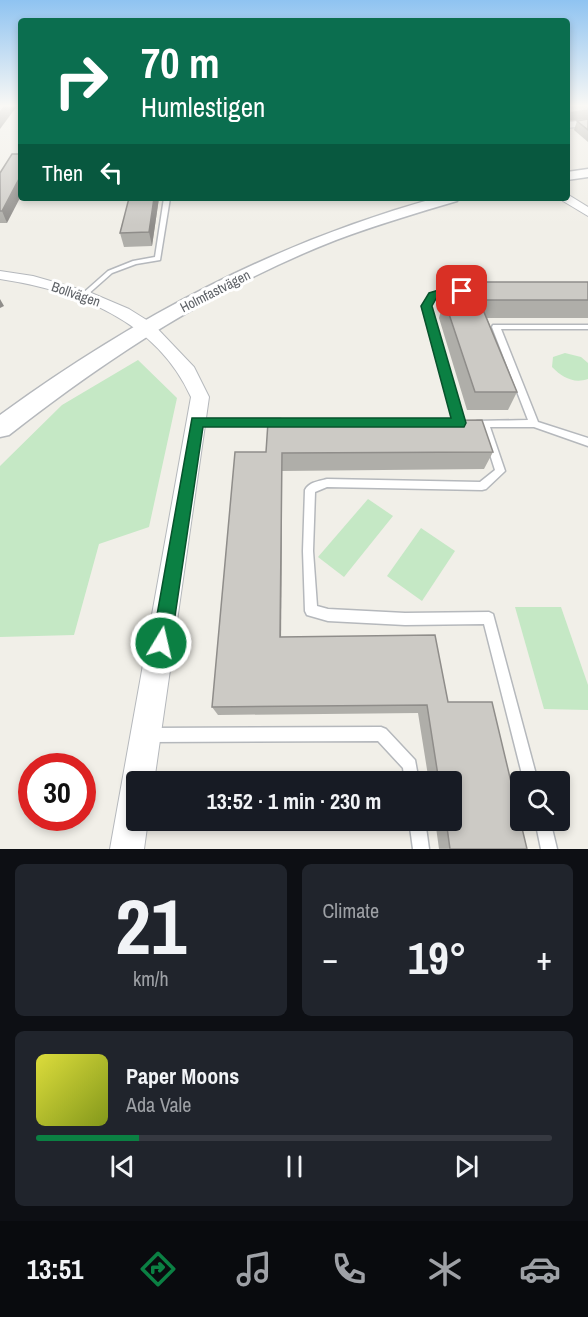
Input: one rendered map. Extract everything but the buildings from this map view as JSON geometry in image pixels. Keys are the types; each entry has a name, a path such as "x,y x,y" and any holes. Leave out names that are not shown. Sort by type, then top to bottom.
{"street":[{"path":"570,176 588,173"},
{"path":"570,200 587,210"},
{"name":"Holmfastvägen","path":"0,428 147,328 208,292 333,234 442,201"},
{"name":"Bollvägen","path":"0,275 33,280 84,294 123,312 147,328 188,371 200,397 140,771"},
{"path":"127,849 130,831"}],"lane":[{"path":"84,294 110,272 135,262 158,259 167,201"},
{"path":"459,423 426,306 433,295 442,292 474,291"},
{"path":"534,424 496,327 588,327"},
{"path":"197,422 292,423"},
{"path":"448,423 534,424 588,442"},
{"path":"484,423 500,471 482,486 327,483 310,490 308,551 311,611 318,614 405,619 489,618 528,771"},
{"path":"146,735 381,734 410,765 411,771"},
{"path":"419,831 421,849"},
{"path":"545,831 549,849"}],"green space":[{"path":"565,353 581,357 588,363 588,379 577,381 568,379 552,367 553,357"},
{"path":"138,360 177,398 149,527 99,544 74,635 0,637 0,466 62,405"},
{"path":"368,499 393,516 344,577 318,557"},
{"path":"421,528 455,551 422,601 387,576"},
{"path":"515,607 561,607 588,685 588,710 544,709"}],"route":[{"path":"161,643 197,422 459,423 426,306 433,295 462,291"}]}
